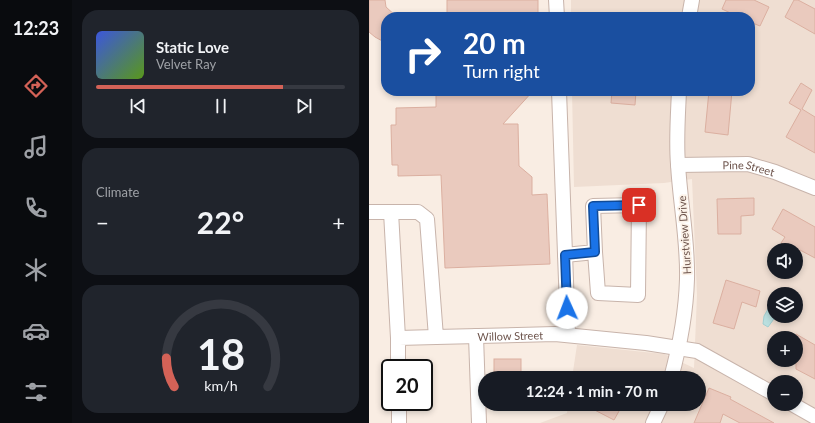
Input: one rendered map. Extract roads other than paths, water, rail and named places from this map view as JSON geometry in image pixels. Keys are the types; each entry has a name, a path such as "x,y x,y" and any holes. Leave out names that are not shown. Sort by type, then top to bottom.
{"street":[{"path":"556,0 557,12"},
{"path":"690,12 692,0"},
{"path":"559,96 568,335"},
{"name":"Hurstview Drive","path":"673,371 679,349 685,311 687,278 686,240 678,165 677,142 679,96"},
{"name":"Pine Street","path":"678,165 748,164 775,172 815,188"},
{"path":"639,205 638,295 598,293 595,252 593,206 639,205"},
{"path":"369,212 418,212 427,219 436,337"},
{"path":"391,212 398,359"},
{"path":"565,255 595,252"},
{"name":"Willow Street","path":"398,338 555,334 646,343 697,351 767,390"},
{"path":"476,336 479,423"},
{"path":"803,410 815,417"},
{"path":"399,411 399,423"},
{"path":"653,423 659,411"}],"water":[{"path":"767,311 767,323 771,323 768,327 763,324 764,316"}]}
